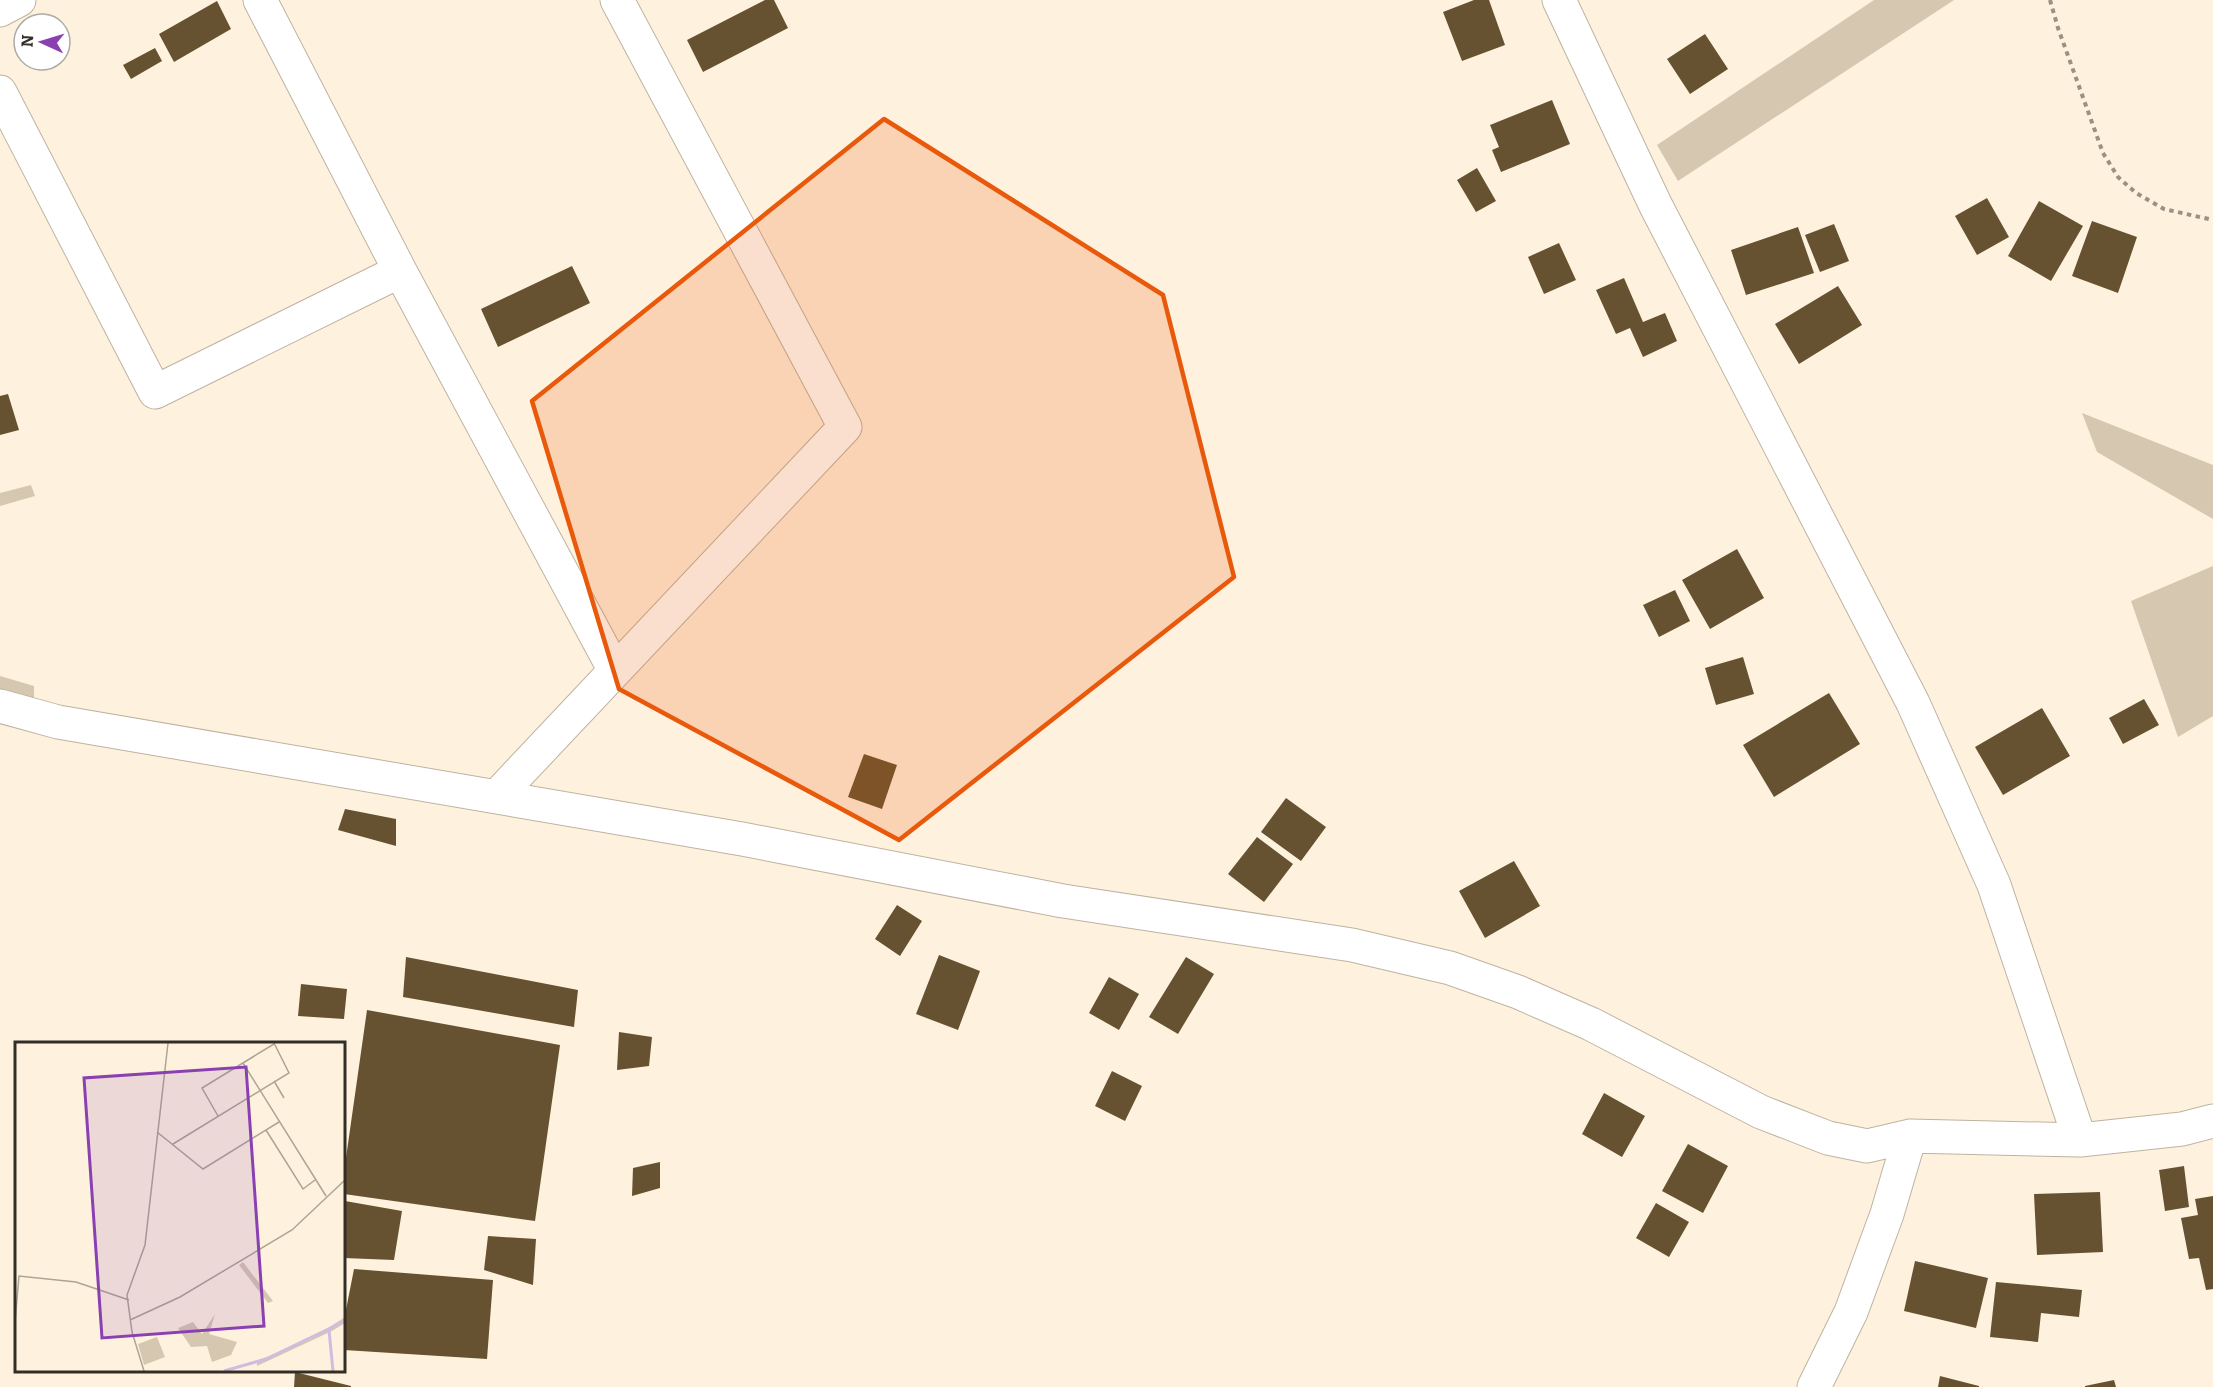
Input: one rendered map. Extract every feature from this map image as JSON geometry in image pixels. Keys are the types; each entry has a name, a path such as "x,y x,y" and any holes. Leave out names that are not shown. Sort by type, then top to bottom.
{"street":[{"path":"0,10 18,0"},
{"path":"261,0 400,271 614,669"},
{"path":"497,796 614,669 845,427 616,0"},
{"path":"1559,0 1655,204 1913,703 1994,885 2080,1140"},
{"path":"0,92 155,392 400,271"},
{"path":"0,706 58,722 741,839 1063,901 1352,945 1450,968 1518,992 1591,1024 1761,1112 1828,1138 1866,1146 1910,1136 2080,1140 2182,1128 2213,1121"},
{"path":"1814,1387 1851,1312 1887,1214 1910,1136"}],"path":[{"path":"2050,0 2103,153 2118,177 2136,193 2164,209 2213,220"}],"highlighted area":[{"path":"884,119 1163,295 1234,577 899,840 619,689 532,401"}],"shaded area":[{"path":"1874,0 1954,0 1678,181 1657,145"},
{"path":"2082,413 2213,465 2213,519 2097,452"},
{"path":"31,485 35,496 0,506 0,493"},
{"path":"2213,566 2213,716 2178,737 2131,601"},
{"path":"0,676 34,686 34,699 0,689"}],"building":[{"path":"765,0 774,0 788,28 703,72 687,40"},
{"path":"1474,0 1489,0 1505,45 1462,61 1443,12"},
{"path":"217,1 231,29 174,62 159,34"},
{"path":"1705,34 1728,69 1690,94 1667,59"},
{"path":"155,48 162,61 131,79 123,65"},
{"path":"1552,100 1570,144 1501,172 1492,150 1499,147 1490,125"},
{"path":"1477,168 1496,201 1476,212 1457,180"},
{"path":"1987,198 2009,237 1977,255 1955,216"},
{"path":"2039,201 2083,226 2051,281 2008,256"},
{"path":"2092,221 2137,237 2118,293 2072,276"},
{"path":"1834,224 1849,261 1820,272 1805,235"},
{"path":"1798,227 1814,273 1746,295 1731,250"},
{"path":"1559,243 1576,280 1544,294 1528,257"},
{"path":"572,266 590,303 498,347 481,309"},
{"path":"1624,278 1643,322 1665,313 1677,341 1643,357 1630,328 1616,334 1596,290"},
{"path":"1838,286 1862,325 1799,364 1775,324"},
{"path":"8,394 19,430 0,435 0,396"},
{"path":"1737,549 1764,598 1710,629 1682,580"},
{"path":"1675,590 1690,621 1659,637 1643,605"},
{"path":"1743,657 1754,694 1716,705 1705,668"},
{"path":"1829,693 1860,744 1774,797 1743,745"},
{"path":"2144,699 2159,725 2123,744 2109,718"},
{"path":"2042,708 2070,756 2003,795 1975,747"},
{"path":"864,754 897,765 882,809 848,797"},
{"path":"1286,798 1326,827 1301,861 1261,832"},
{"path":"345,809 396,819 396,846 338,830"},
{"path":"1257,837 1293,864 1264,902 1228,874"},
{"path":"1514,861 1540,906 1485,938 1459,891"},
{"path":"897,905 922,921 900,956 875,939"},
{"path":"939,955 980,971 958,1030 916,1014"},
{"path":"406,957 578,990 574,1027 403,997"},
{"path":"1186,957 1214,974 1178,1034 1149,1017"},
{"path":"1109,977 1139,994 1119,1030 1089,1013"},
{"path":"301,984 347,989 344,1019 298,1016"},
{"path":"367,1010 560,1045 535,1221 345,1194 345,1165"},
{"path":"619,1032 652,1037 649,1066 617,1070"},
{"path":"1112,1071 1142,1086 1125,1121 1095,1106"},
{"path":"1604,1093 1645,1116 1622,1157 1582,1134"},
{"path":"1688,1144 1728,1166 1703,1213 1662,1191"},
{"path":"660,1162 660,1188 632,1196 633,1168"},
{"path":"2184,1166 2189,1207 2165,1211 2159,1170"},
{"path":"2100,1192 2103,1252 2037,1255 2034,1194"},
{"path":"2213,1196 2213,1289 2206,1290 2199,1258 2189,1259 2181,1218 2198,1215 2195,1199"},
{"path":"345,1201 402,1211 394,1260 345,1258"},
{"path":"1656,1203 1689,1222 1669,1257 1636,1238"},
{"path":"488,1236 536,1239 533,1285 484,1270"},
{"path":"1915,1261 1988,1278 1976,1328 1904,1311"},
{"path":"354,1269 493,1280 487,1359 345,1350 345,1315"},
{"path":"1996,1282 2082,1290 2079,1317 2041,1313 2038,1342 1990,1337"},
{"path":"295,1372 351,1386 351,1387 294,1387"},
{"path":"1940,1376 1979,1386 1979,1387 1938,1387"},
{"path":"2114,1380 2116,1387 2085,1387 2085,1386"}]}
